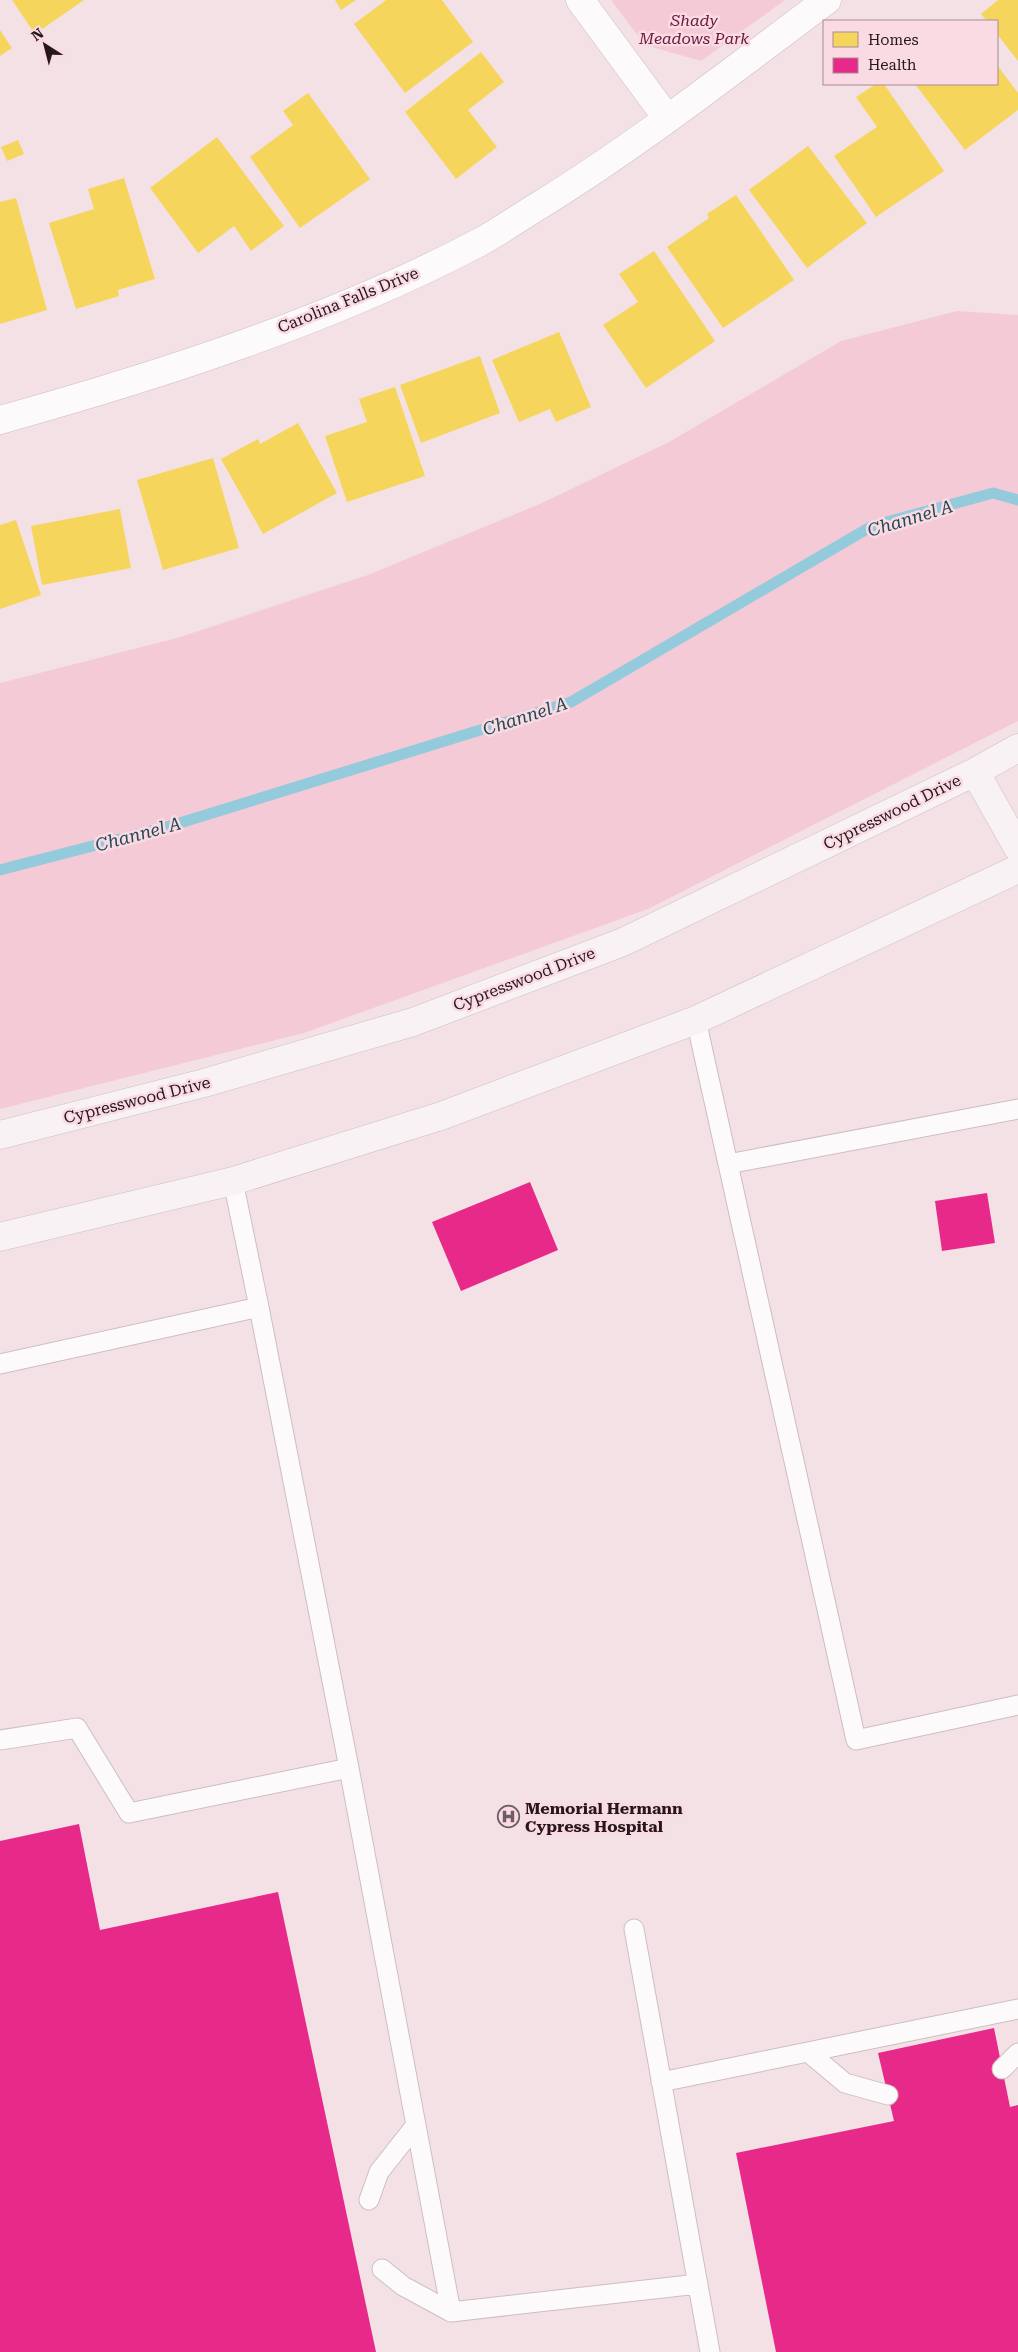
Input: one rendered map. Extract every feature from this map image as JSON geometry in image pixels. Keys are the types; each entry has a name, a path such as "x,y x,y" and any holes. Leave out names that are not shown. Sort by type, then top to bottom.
{"main road":[{"name":"Cypresswood Drive","path":"0,1135 204,1083 413,1022 623,942 975,772 1018,748"},
{"path":"975,772 1018,848"},
{"path":"0,1237 233,1181 441,1116 696,1020 1018,869"}],"street":[{"path":"580,0 667,118"},
{"name":"Carolina Falls Drive","path":"0,420 194,361 325,312 408,277 481,241 584,177 827,0"}],"lane":[{"path":"696,1020 856,1740 1018,1705"},
{"path":"728,1164 1018,1110"},
{"path":"233,1181 349,1768 451,2312"},
{"path":"0,1364 259,1307"},
{"path":"0,1740 77,1728 129,1813 349,1768"},
{"path":"634,1928 710,2352"},
{"path":"662,2082 1018,2009"},
{"path":"808,2052 844,2083 888,2095"},
{"path":"1002,2069 1018,2053"},
{"path":"369,2200 379,2172 416,2125"},
{"path":"382,2269 403,2286 451,2312 698,2284"}],"green space":[{"name":"Shady Meadows Park","path":"611,0 785,0 701,61 645,45"},
{"path":"957,311 1018,315 1018,721 648,909 304,1033 0,1109 0,683 177,638 368,575 542,503 669,442 841,341"}],"building: Homes":[{"path":"12,0 84,0 35,34"},
{"path":"335,0 356,0 341,10"},
{"path":"386,0 442,0 473,42 405,93 354,24"},
{"path":"998,0 1018,0 1018,61 998,35 998,20 986,20 981,14"},
{"path":"0,30 12,48 0,56"},
{"path":"481,52 504,82 468,110 497,147 456,179 405,112"},
{"path":"998,66 1018,93 1018,110 965,150 916,85 998,85"},
{"path":"874,85 885,85 944,171 876,217 834,156 877,127 856,97"},
{"path":"308,93 370,179 300,228 250,157 293,125 283,111"},
{"path":"217,137 284,226 251,251 234,226 198,253 150,188"},
{"path":"18,140 24,154 7,161 1,147"},
{"path":"808,146 867,223 807,268 749,190"},
{"path":"124,178 155,279 118,290 119,296 76,309 49,223 94,209 88,189"},
{"path":"736,195 794,280 723,328 667,247 709,218 707,214"},
{"path":"16,198 47,310 0,324 0,202"},
{"path":"654,251 715,341 646,388 603,325 638,302 619,274"},
{"path":"559,332 591,407 556,422 550,409 519,422 492,360"},
{"path":"480,356 500,413 421,443 400,385"},
{"path":"395,387 425,476 347,502 325,436 367,422 359,399"},
{"path":"298,423 337,493 263,534 221,459 258,439 260,444"},
{"path":"213,458 239,548 163,570 137,480"},
{"path":"120,509 131,568 42,585 31,526"},
{"path":"16,520 41,595 0,609 0,525"}],"building: Health":[{"path":"530,1182 558,1250 461,1291 432,1222"},
{"path":"987,1193 995,1243 942,1251 935,1201"},
{"path":"79,1824 100,1930 278,1892 376,2352 0,2352 0,1841"},
{"path":"994,2028 1010,2107 1018,2105 1018,2352 776,2352 736,2153 894,2121 878,2053"}],"waterway":[{"name":"Channel A","path":"0,870 170,826 571,702 872,526 993,493 1018,500"}],"place":[{"name":"Memorial Hermann Cypress Hospital","path":"509,1817"}]}
